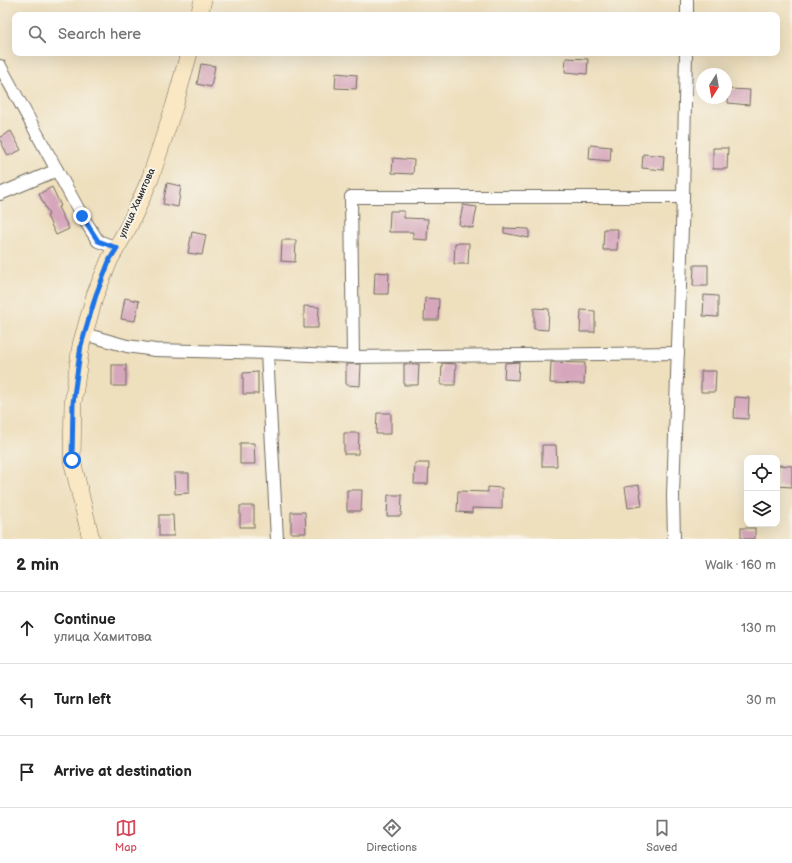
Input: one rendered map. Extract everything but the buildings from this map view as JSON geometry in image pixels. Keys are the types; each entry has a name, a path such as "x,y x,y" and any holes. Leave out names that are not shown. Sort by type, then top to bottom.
{"street":[{"path":"200,12 203,0"},
{"path":"687,0 687,12"},
{"name":"улица Хамитова","path":"92,539 72,460 73,403 81,345 96,295 110,259 129,226 150,179 174,107 188,56"},
{"path":"674,539 673,495 683,197 686,56"},
{"path":"0,66 82,216 98,241 117,248"},
{"path":"0,194 57,170"},
{"path":"353,357 351,197 683,197"},
{"path":"84,334 127,346 155,350 353,357 678,353"},
{"path":"267,353 277,539"}],"route":[{"path":"72,460 73,403 81,345 96,295 110,259 117,248 98,241 82,216"}]}
